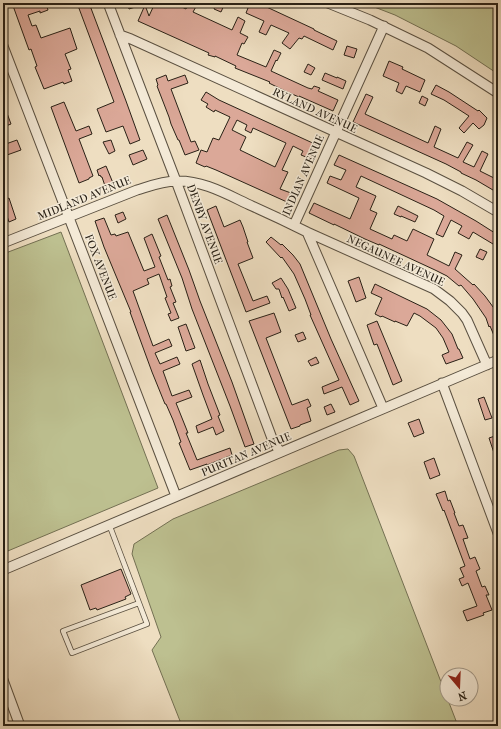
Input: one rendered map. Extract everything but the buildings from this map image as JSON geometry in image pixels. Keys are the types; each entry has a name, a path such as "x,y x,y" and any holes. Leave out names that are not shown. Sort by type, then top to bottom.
{"street":[{"name":"DENBY AVENUE","path":"108,3 273,441 280,452"},
{"path":"328,3 384,26 428,48 498,93"},
{"name":"INDIAN AVENUE","path":"294,225 384,26"},
{"name":"RYLAND AVENUE","path":"120,35 426,173 498,212"},
{"name":"FOX AVENUE","path":"3,46 176,496"},
{"path":"176,181 194,183 213,188 294,225"},
{"name":"MIDLAND AVENUE","path":"3,243 137,190 156,184 176,181"},
{"name":"NEGAUNEE AVENUE","path":"294,225 434,289 443,295 456,306 466,320 487,365"},
{"path":"307,232 383,408"},
{"name":"PURITAN AVENUE","path":"3,570 498,360"},
{"path":"442,383 498,533"},
{"path":"3,680 20,726"}],"lane":[{"path":"109,524 147,624 72,652 63,631 139,603"}],"green space":[{"path":"364,3 498,3 498,74 456,46 395,15"},
{"path":"61,232 158,488 3,553 3,254"},
{"path":"348,449 354,456 439,677 439,707 451,707 458,726 182,726 152,650 161,637 132,554 134,544 173,519 339,450"}]}
